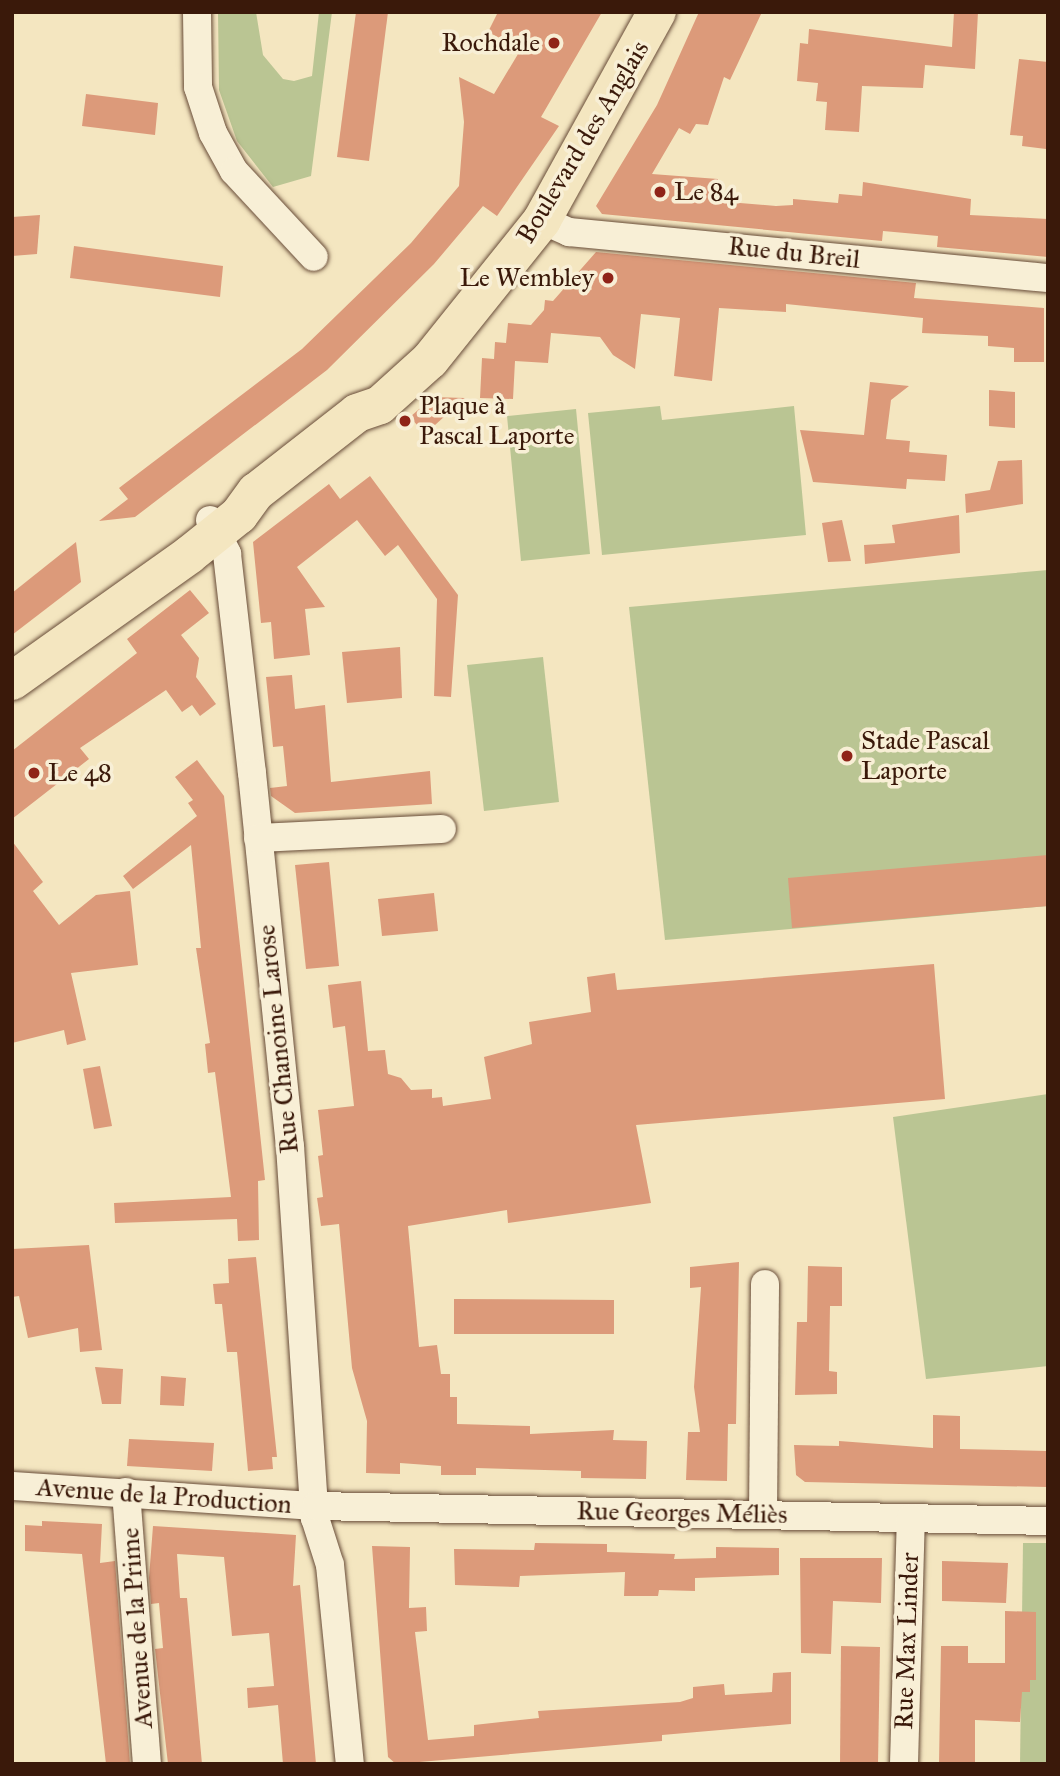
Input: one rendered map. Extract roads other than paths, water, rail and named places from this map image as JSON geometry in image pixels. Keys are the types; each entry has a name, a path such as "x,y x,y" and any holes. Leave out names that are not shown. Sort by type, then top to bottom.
{"main road":[{"name":"Boulevard des Anglais","path":"12,681 357,414 380,405 419,371 542,220 657,12"}],"street":[{"path":"197,12 198,87 213,133 234,171 314,257"},
{"name":"Rue du Breil","path":"542,220 569,232 1048,278"},
{"name":"Rue Chanoine Larose","path":"212,526 227,554 328,1506 330,1564 350,1764"},
{"path":"258,838 442,828"},
{"path":"763,1515 765,1284"},
{"name":"Avenue de la Production","path":"12,1486 328,1506"},
{"name":"Avenue de la Prime","path":"126,1492 147,1764"},
{"name":"Rue Georges Méliès","path":"328,1506 1048,1521"},
{"name":"Rue Max Linder","path":"904,1764 911,1518"}],"place":[{"name":"Rochdale","path":"554,43"},
{"name":"Le 84","path":"660,192"},
{"name":"Le Wembley","path":"608,278"},
{"name":"Plaque à Pascal Laporte","path":"405,421"},
{"name":"Stade Pascal Laporte","path":"847,756"},
{"name":"Le 48","path":"34,773"}]}
